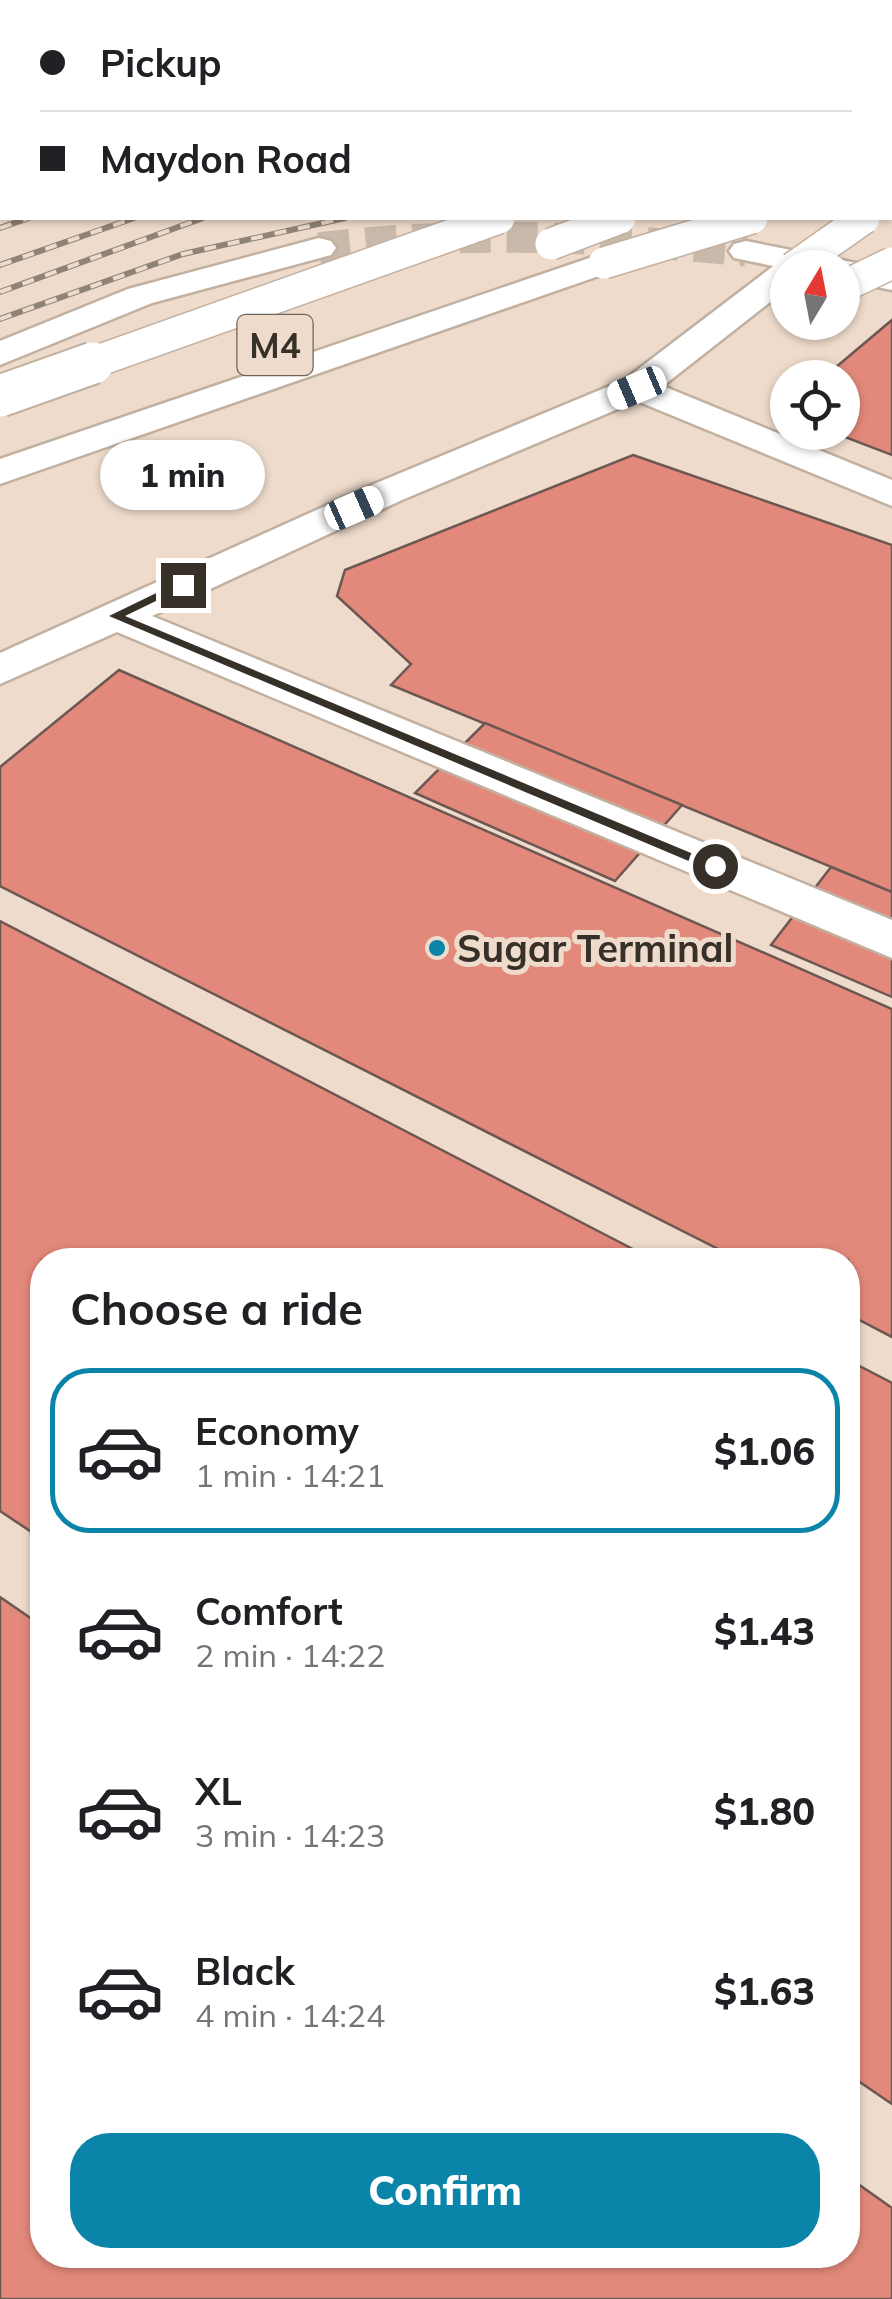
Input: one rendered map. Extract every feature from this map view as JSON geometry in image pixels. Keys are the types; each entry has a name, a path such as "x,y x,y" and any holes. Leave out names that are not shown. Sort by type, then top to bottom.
{"main road":[{"path":"306,0 327,0"},
{"name":"M4","path":"0,396 493,220"},
{"name":"M4","path":"0,446 615,220"},
{"path":"0,472 476,306 746,220"},
{"path":"825,250 862,220"},
{"path":"0,354 140,296 320,248"},
{"path":"746,251 892,280"},
{"path":"860,278 892,264"},
{"path":"0,670 388,492 637,388 770,294"},
{"path":"637,388 892,494"},
{"path":"115,616 892,940"}],"building":[{"path":"892,320 892,455 860,443 860,360 844,360"},
{"path":"633,455 892,545 892,892 391,685 411,664 337,596 345,570"},
{"name":"Sugar Terminal","path":"119,670 892,1009 892,1337 860,1320 860,1248 716,1248 0,886 0,767"},
{"path":"485,723 682,805 615,881 415,793"},
{"path":"831,867 892,892 892,997 771,945"},
{"path":"0,921 631,1248 30,1248 30,1531 0,1511"},
{"path":"860,1366 892,1383 892,2104 860,2082"},
{"path":"0,1597 30,1618 30,2268 860,2268 860,2185 892,2208 892,2299 0,2299"}],"tunnel":[{"path":"319,248 426,239 532,237 746,251"}],"railway":[{"path":"0,228 23,220"},
{"path":"0,265 128,220"},
{"path":"0,292 198,220"},
{"path":"0,319 183,254 336,220"}],"place":[{"name":"Sugar Terminal","path":"437,948"}],"route":[{"path":"183,585 115,616 715,866"}]}
